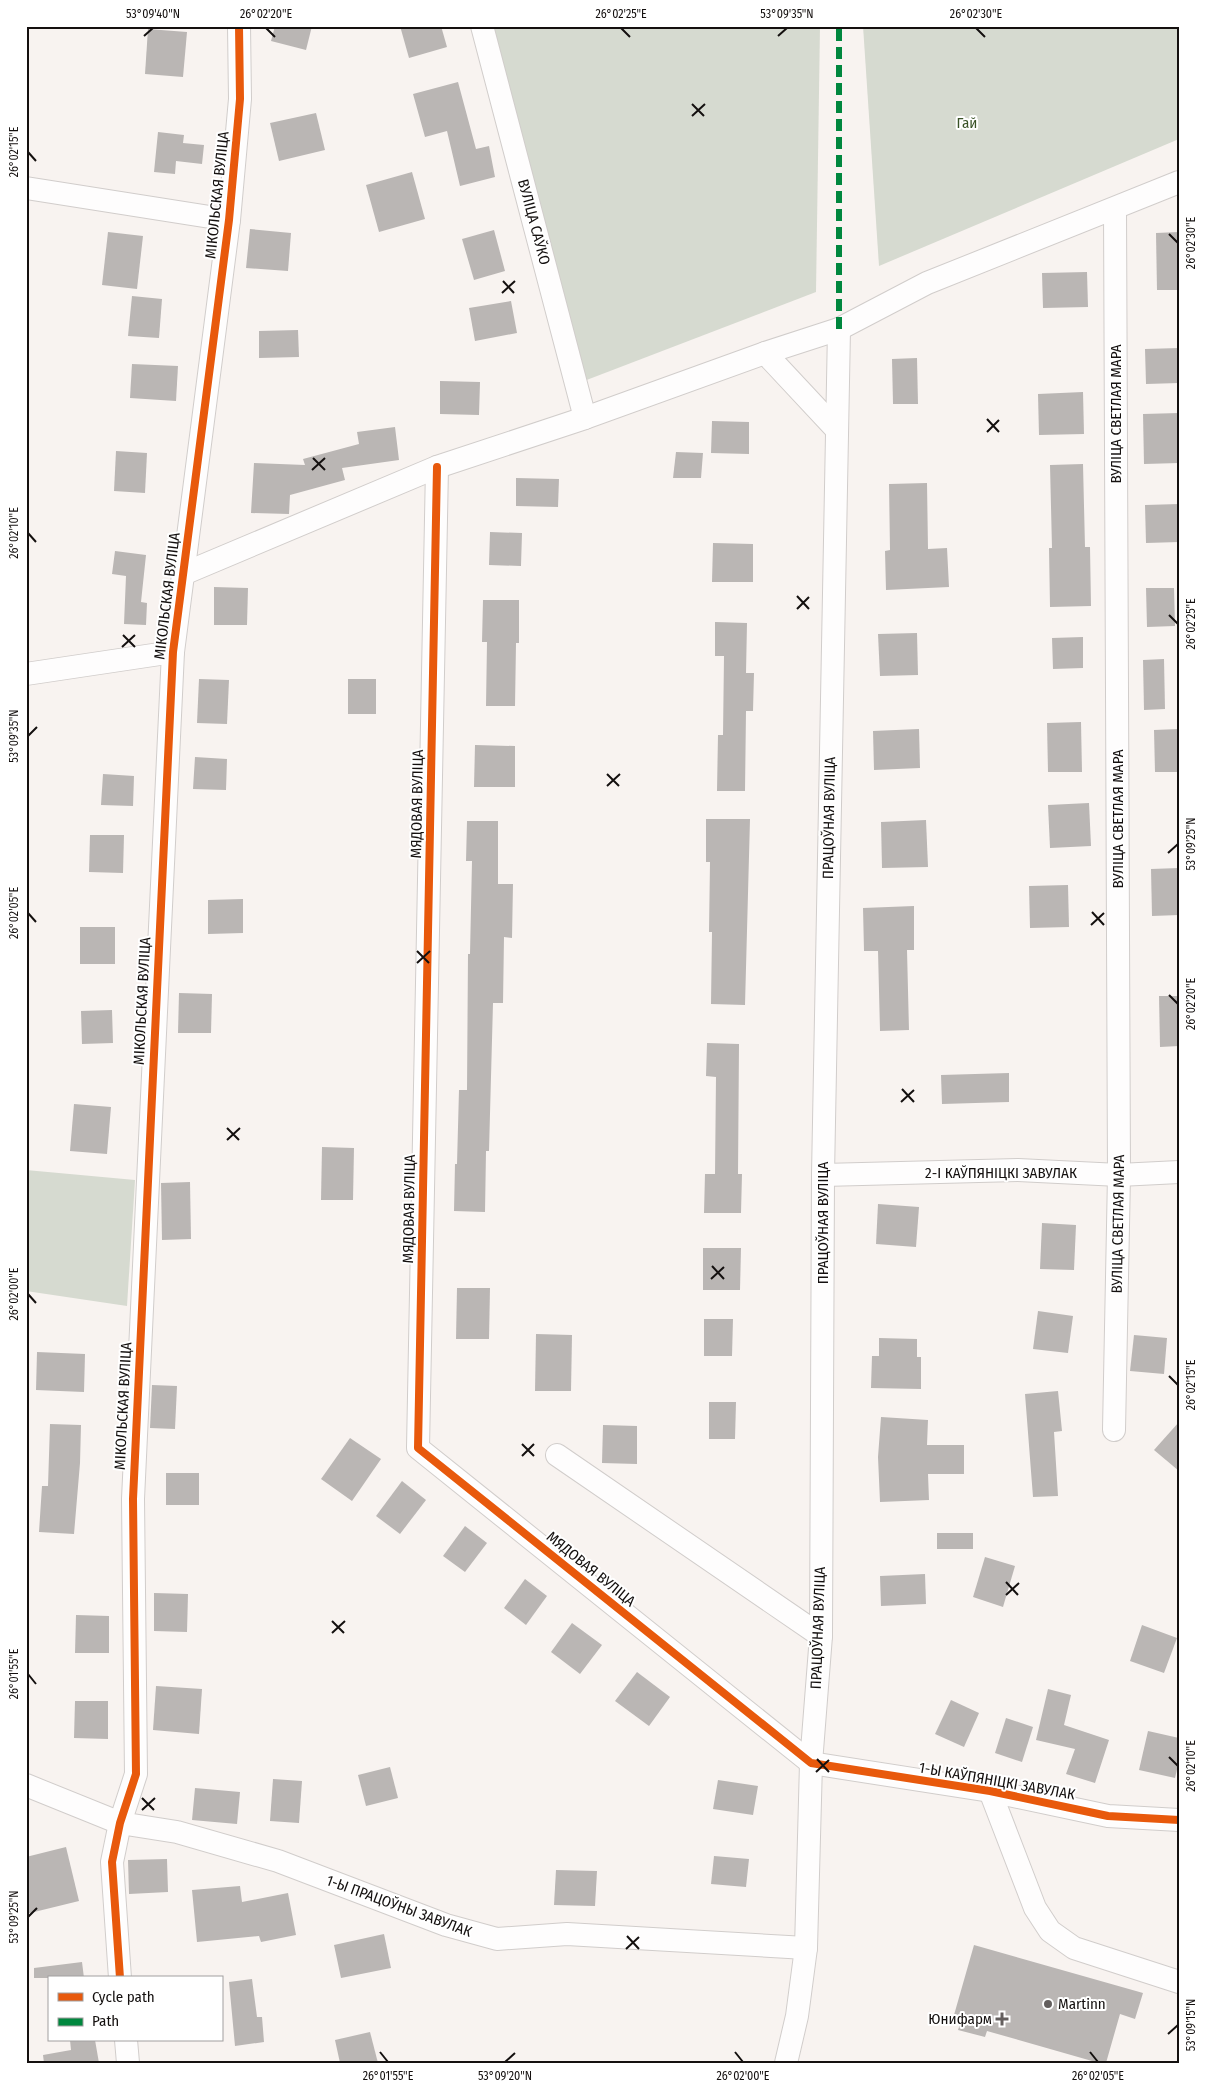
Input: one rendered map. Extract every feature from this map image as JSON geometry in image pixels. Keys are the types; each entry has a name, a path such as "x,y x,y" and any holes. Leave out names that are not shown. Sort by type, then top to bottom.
{"street":[{"name":"МІКОЛЬСКАЯ ВУЛІЦА","path":"120,1976 112,1862 120,1823 136,1774 133,1499 173,652 229,220 240,99 239,26"},
{"name":"ВУЛІЦА САЎКО","path":"482,26 585,418"},
{"path":"183,574 437,467 585,418 765,353 839,329 927,283 1179,182"},
{"path":"26,188 229,220"},
{"name":"ВУЛІЦА СВЕТЛАЯ МАРА","path":"1114,1430 1119,1175 1115,209"},
{"name":"ПРАЦОЎНАЯ ВУЛІЦА","path":"786,2063 797,2016 806,1948 811,1763 820,1636 823,1175 839,329"},
{"path":"765,353 836,429"},
{"name":"МЯДОВАЯ ВУЛІЦА","path":"437,467 418,1448 811,1763"},
{"path":"26,674 173,652"},
{"name":"2-І КАЎПЯНІЦКІ ЗАВУЛАК","path":"823,1175 1018,1170 1119,1175 1179,1172"},
{"path":"556,1455 820,1636"},
{"name":"1-Ы КАЎПЯНІЦКІ ЗАВУЛАК","path":"811,1763 990,1791 1108,1816 1179,1820"},
{"name":"1-Ы ПРАЦОЎНЫ ЗАВУЛАК","path":"26,1784 120,1823 177,1832 278,1861 446,1925 497,1939 567,1934 806,1948"},
{"name":"1-Ы КАЎПЯНІЦКІ ЗАВУЛАК","path":"990,1791 1035,1908 1050,1931 1074,1948 1179,1982"},
{"path":"126,2042 128,2063"}],"green space":[{"path":"492,26 820,26 816,292 584,381"},
{"name":"Гай","path":"863,26 1179,26 1179,139 879,266"},
{"path":"26,1170 135,1180 127,1306 26,1291"}],"building":[{"path":"275,26 312,26 306,50 271,41"},
{"path":"400,26 441,26 447,47 409,58"},
{"path":"148,29 187,32 183,77 145,74"},
{"path":"458,82 476,149 489,146 495,177 460,186 447,131 425,137 413,94"},
{"path":"316,113 325,150 279,161 270,123"},
{"path":"158,132 184,135 183,143 204,145 202,164 176,161 175,174 154,172"},
{"path":"412,172 425,219 379,232 366,185"},
{"path":"250,229 291,233 288,271 246,268"},
{"path":"494,230 505,271 474,280 462,239"},
{"path":"108,232 143,236 137,289 102,285"},
{"path":"1179,232 1179,290 1157,290 1156,233"},
{"path":"1087,272 1088,307 1043,308 1042,273"},
{"path":"132,296 162,299 159,338 128,336"},
{"path":"511,301 517,333 475,341 469,308"},
{"path":"298,330 299,357 259,358 259,331"},
{"path":"1179,348 1179,383 1146,384 1145,349"},
{"path":"917,358 918,404 893,404 892,359"},
{"path":"132,364 178,366 176,401 130,398"},
{"path":"440,381 480,382 479,415 440,414"},
{"path":"1083,392 1084,434 1039,435 1038,394"},
{"path":"1179,413 1179,463 1144,464 1143,414"},
{"path":"712,421 749,422 749,454 711,453"},
{"path":"395,427 399,460 342,468 345,480 290,495 289,514 251,513 254,463 305,465 303,459 359,444 357,432"},
{"path":"116,451 147,453 145,493 114,491"},
{"path":"676,452 703,453 701,478 673,478"},
{"path":"1083,464 1085,547 1090,547 1091,606 1050,607 1049,548 1052,548 1050,465"},
{"path":"516,478 559,479 558,507 516,506"},
{"path":"927,483 928,549 947,548 949,587 886,590 885,551 890,550 889,484"},
{"path":"1179,504 1179,542 1146,543 1145,505"},
{"path":"490,532 522,533 521,566 489,565"},
{"path":"713,543 753,544 753,582 712,582"},
{"path":"115,551 146,555 141,602 147,603 146,625 124,624 126,576 112,574"},
{"path":"214,587 248,588 247,625 214,625"},
{"path":"1146,588 1174,588 1175,626 1147,627"},
{"path":"483,600 519,600 519,643 516,643 515,706 486,706 487,642 482,642"},
{"path":"715,622 747,623 746,673 754,673 753,711 746,711 745,791 717,791 718,735 723,735 724,656 715,656"},
{"path":"917,633 918,675 880,676 878,634"},
{"path":"1083,637 1083,668 1053,669 1052,638"},
{"path":"1164,659 1165,709 1144,710 1143,660"},
{"path":"199,679 229,680 227,724 197,723"},
{"path":"348,679 376,679 376,714 348,714"},
{"path":"1081,722 1082,772 1048,772 1047,723"},
{"path":"919,729 920,768 874,770 873,731"},
{"path":"1179,729 1179,772 1155,772 1154,730"},
{"path":"475,745 515,746 515,787 474,787"},
{"path":"195,757 227,759 226,790 193,789"},
{"path":"103,774 134,776 133,806 101,805"},
{"path":"1089,803 1091,846 1050,848 1048,805"},
{"path":"706,819 750,819 745,1005 711,1004 712,932 709,932 710,862 706,862"},
{"path":"926,820 928,867 882,868 881,822"},
{"path":"467,821 498,821 498,884 513,884 512,938 504,937 503,1003 493,1003 489,1151 486,1151 485,1212 454,1211 459,1090 467,1090 468,954 470,954 472,861 466,861"},
{"path":"90,835 124,835 123,873 89,872"},
{"path":"1179,868 1179,915 1152,916 1151,869"},
{"path":"1068,885 1069,927 1030,928 1029,886"},
{"path":"243,899 243,933 208,934 208,900"},
{"path":"914,906 914,950 907,950 909,1030 880,1031 878,951 864,951 863,908"},
{"path":"80,927 115,927 115,964 80,964"},
{"path":"179,993 212,994 211,1033 178,1033"},
{"path":"1159,996 1179,996 1179,1046 1160,1047"},
{"path":"112,1010 113,1043 82,1044 81,1011"},
{"path":"707,1043 739,1044 738,1174 742,1174 741,1213 704,1213 705,1174 715,1174 716,1077 706,1076"},
{"path":"1009,1073 1009,1102 942,1104 941,1075"},
{"path":"74,1104 111,1107 107,1154 70,1151"},
{"path":"322,1147 354,1148 353,1200 321,1200"},
{"path":"190,1182 191,1239 162,1240 161,1183"},
{"path":"878,1204 919,1207 916,1247 876,1244"},
{"path":"1042,1223 1076,1225 1074,1270 1040,1269"},
{"path":"703,1248 741,1248 740,1290 703,1290"},
{"path":"457,1288 490,1288 489,1339 456,1339"},
{"path":"1038,1311 1073,1316 1068,1353 1033,1349"},
{"path":"704,1319 733,1319 732,1356 704,1356"},
{"path":"536,1334 572,1335 571,1391 535,1391"},
{"path":"1134,1335 1167,1338 1164,1374 1130,1371"},
{"path":"879,1338 917,1339 917,1357 921,1357 921,1389 871,1388 872,1356 879,1356"},
{"path":"37,1352 85,1354 84,1392 36,1390"},
{"path":"152,1385 177,1386 175,1429 150,1428"},
{"path":"1058,1391 1062,1431 1054,1432 1058,1496 1033,1497 1025,1394"},
{"path":"709,1402 736,1402 735,1439 709,1439"},
{"path":"881,1417 928,1420 927,1445 964,1445 964,1474 928,1474 929,1500 880,1502 878,1457"},
{"path":"1179,1422 1179,1471 1154,1450"},
{"path":"50,1424 81,1425 74,1534 39,1532 42,1486 48,1486"},
{"path":"603,1425 637,1426 637,1464 602,1463"},
{"path":"350,1438 381,1459 352,1501 321,1479"},
{"path":"166,1473 199,1473 199,1505 166,1505"},
{"path":"402,1481 426,1500 400,1534 376,1516"},
{"path":"465,1526 487,1543 465,1572 443,1556"},
{"path":"937,1533 973,1533 973,1549 937,1549"},
{"path":"985,1557 1015,1566 1003,1607 973,1597"},
{"path":"925,1574 926,1604 881,1606 880,1576"},
{"path":"525,1579 547,1596 526,1625 504,1608"},
{"path":"154,1593 188,1594 187,1632 154,1631"},
{"path":"76,1615 109,1616 109,1653 75,1653"},
{"path":"572,1623 602,1645 580,1674 551,1652"},
{"path":"1142,1625 1177,1638 1164,1673 1130,1661"},
{"path":"637,1672 670,1697 649,1726 615,1701"},
{"path":"156,1686 202,1689 199,1734 153,1730"},
{"path":"1048,1689 1071,1695 1064,1725 1109,1740 1095,1783 1066,1774 1075,1749 1036,1740"},
{"path":"951,1700 979,1713 964,1747 935,1734"},
{"path":"75,1701 108,1701 108,1739 74,1738"},
{"path":"1006,1718 1033,1727 1022,1762 995,1753"},
{"path":"1148,1731 1179,1738 1179,1761 1175,1778 1139,1770"},
{"path":"390,1767 398,1798 366,1806 358,1775"},
{"path":"273,1779 302,1781 299,1823 270,1821"},
{"path":"718,1780 758,1786 753,1815 713,1809"},
{"path":"195,1788 240,1792 237,1824 192,1820"},
{"path":"66,1847 79,1901 26,1914 26,1857"},
{"path":"714,1856 749,1859 746,1887 711,1884"},
{"path":"167,1859 168,1892 129,1894 128,1860"},
{"path":"556,1870 597,1871 595,1906 554,1905"},
{"path":"240,1886 242,1902 288,1893 296,1935 261,1942 259,1936 197,1942 192,1890"},
{"path":"384,1934 391,1968 341,1978 334,1945"},
{"name":"Martinn","path":"974,1945 1143,1993 1135,2019 1120,2014 1106,2063 1099,2063 987,2031 985,2037 958,2030 960,2024 952,2022"},
{"path":"82,1962 84,1976 34,1978 34,1968"},
{"path":"252,1979 257,2017 262,2017 264,2042 235,2046 229,1982"},
{"path":"370,2032 378,2063 340,2063 335,2040"},
{"path":"70,2042 95,2042 99,2063 44,2063 43,2055 71,2050"}],"marked path":[{"path":"839,26 839,329"}],"cycle path":[{"path":"120,1976 112,1862 120,1823 136,1774 133,1499 173,652 229,220 240,99 239,26"},
{"path":"437,467 418,1448 811,1763 990,1791 1108,1816 1179,1820"}],"place":[{"name":"Martinn","path":"1048,2004"},
{"name":"Юнифарм","path":"1002,2019"}]}
